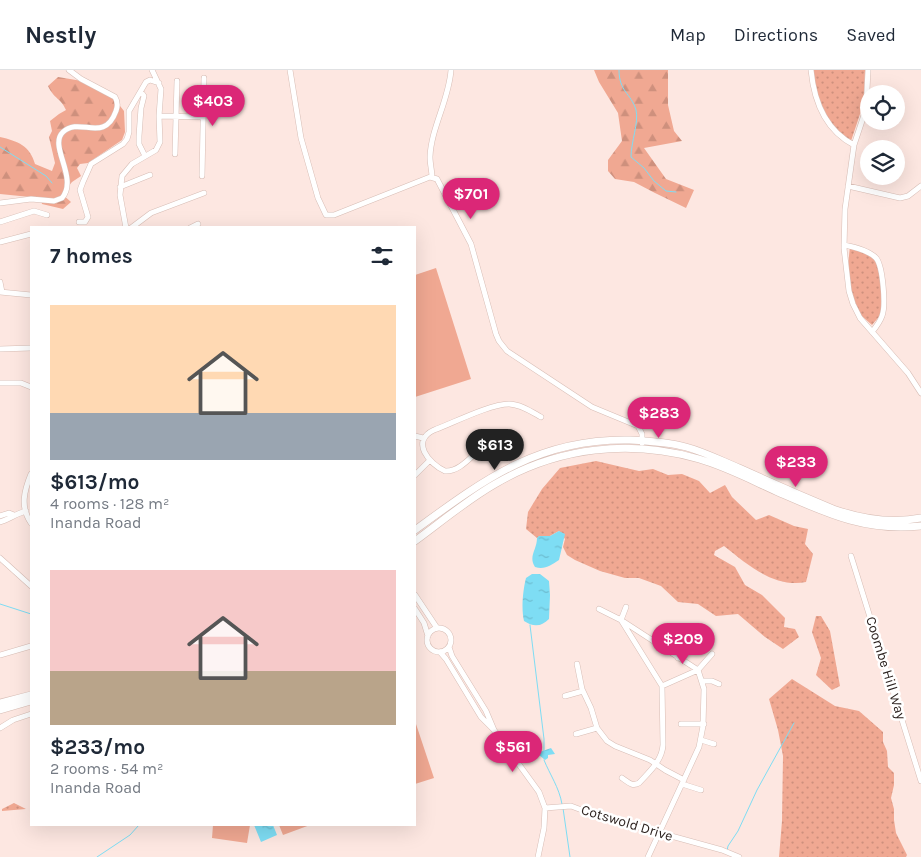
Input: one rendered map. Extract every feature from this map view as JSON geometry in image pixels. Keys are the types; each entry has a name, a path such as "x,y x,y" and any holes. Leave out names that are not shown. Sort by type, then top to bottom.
{"main road":[{"path":"416,529 476,486 510,466 559,448 608,440 642,440 671,443 700,451 823,505 854,516 890,521 921,518"},
{"path":"416,540 484,491 525,468 550,459 586,450 620,448 660,450 701,459 823,512 852,522 890,528 921,526"},
{"path":"0,703 30,695"},
{"path":"0,710 30,701"}],"street":[{"path":"0,203 31,200 54,201 62,198 67,190 67,180 59,146 60,136 65,130 72,128 99,129 105,127 114,115 118,105 115,97 69,70"},
{"path":"126,226 120,202 122,176 132,164 156,150 160,144 159,116 162,89 152,70"},
{"path":"290,70 301,138 318,198 326,216 334,215 432,177 437,179 471,244 496,334 503,346 513,355 592,407 638,426 641,431 642,449"},
{"path":"432,177 431,147 449,84 451,70"},
{"path":"811,70 817,100 826,122 837,134 854,145"},
{"path":"868,70 866,109 854,145 844,224 847,277 851,300 860,318 908,373 921,393"},
{"path":"202,176 204,78"},
{"path":"80,222 85,222 88,218 80,188 89,167 126,141 129,132 130,111 148,81 159,83"},
{"path":"175,154 177,81"},
{"path":"141,92 144,96 140,116 139,142 145,156"},
{"path":"159,116 203,117"},
{"path":"120,187 150,175"},
{"path":"848,186 900,198 908,196 921,186"},
{"path":"134,226 151,213 204,193"},
{"path":"0,222 34,212 47,215"},
{"path":"194,226 198,224"},
{"path":"0,242 30,234"},
{"path":"844,245 866,251 879,261 884,308 880,322 872,332"},
{"path":"0,282 1,292 30,295"},
{"path":"0,349 30,348"},
{"path":"0,383 21,383 30,386"},
{"path":"478,451 464,463 450,471 443,471 429,461 423,447 423,438 434,430 480,412 507,404 521,407 542,417"},
{"path":"416,436 423,438"},
{"path":"416,474 429,461"},
{"path":"30,477 24,492 26,511 30,521"},
{"path":"0,522 26,511"},
{"path":"0,516 9,513 14,515"},
{"name":"Coombe Hill Way","path":"851,556 921,781"},
{"path":"0,558 30,585"},
{"path":"416,596 437,628"},
{"path":"621,620 626,608"},
{"path":"599,609 621,620 698,670 702,681 705,700 701,740 648,857"},
{"path":"416,611 424,623 429,647 440,652 446,659 481,717 494,730 539,792 545,808 544,828 538,857"},
{"path":"621,620 662,686 663,750 656,764 636,785 622,778"},
{"path":"428,636 431,631 437,628 448,632 451,640 449,647 452,656 487,713 494,730"},
{"path":"659,646 669,628"},
{"path":"631,637 637,630"},
{"path":"678,658 689,641"},
{"path":"0,654 30,646"},
{"path":"440,652 449,647"},
{"path":"662,686 698,670 712,654"},
{"path":"577,664 583,691 597,728 607,741 639,755 683,782 701,790"},
{"path":"702,681 712,681 719,684"},
{"path":"465,692 472,688"},
{"path":"565,696 583,691"},
{"path":"481,717 487,713"},
{"path":"0,728 13,720 30,714"},
{"path":"681,724 704,724"},
{"path":"576,734 597,728"},
{"path":"701,740 714,744"},
{"name":"Cotswold Drive","path":"545,808 575,807 595,815 722,850 739,857"}],"green space":[{"path":"594,70 668,70 668,105 674,131 682,141 644,148 666,179 694,190 686,208 634,182 615,179 608,171 608,160 622,141 618,113"},
{"path":"812,70 865,70 865,85 860,85 860,114 851,141 826,121 816,96"},
{"path":"58,77 82,81 113,97 124,111 125,132 122,140 88,163 80,164 77,168 81,176 72,182 62,194 71,202 63,209 42,204 40,198 0,194 0,137 22,145 30,153 35,164 52,171 55,163 49,137 52,131 50,121 66,110 48,86"},
{"path":"850,246 879,261 883,312 872,325 856,311 847,275"},
{"path":"436,268 471,379 416,397 416,275"},
{"path":"596,461 639,471 653,469 668,475 682,474 699,481 710,493 725,485 732,497 756,520 769,515 794,526 808,529 805,544 813,554 806,582 783,582 772,578 752,567 724,546 715,551 714,555 735,567 745,585 762,595 785,618 784,627 795,629 799,637 783,649 765,637 738,614 716,616 698,604 678,602 661,586 639,578 625,578 600,571 567,555 563,547 565,539 559,531 550,536 540,536 537,538 526,529 528,512 542,489 560,468"},
{"path":"816,616 821,616 830,631 840,686 832,690 816,675 821,658 812,632"},
{"path":"792,679 835,706 859,711 883,732 888,767 894,773 891,798 896,833 907,855 906,857 779,857 782,821 783,756 769,699"},
{"path":"416,724 434,778 416,784"},
{"path":"14,803 26,809 2,811 2,809"},
{"path":"213,826 250,826 247,843 212,838"},
{"path":"279,826 307,826 283,835"}],"water":[{"path":"559,531 565,534 559,560 545,567 535,567 532,560 537,538 539,536 550,536"},
{"path":"532,574 540,574 549,581 549,619 543,624 537,625 524,621 523,616 526,578"},
{"path":"551,748 555,754 548,755 548,758 545,760 539,755 540,752"},
{"path":"254,826 273,826 277,835 261,842"}],"waterway":[{"path":"619,70 621,83 634,104 637,115 631,157 666,191 676,192"},
{"path":"0,147 46,176 52,183"},
{"path":"0,604 30,614"},
{"path":"530,625 544,739 544,753"},
{"path":"727,851 757,790 794,723"},
{"path":"544,760 557,787 562,804"},
{"path":"563,808 570,857"},
{"path":"97,857 130,835 138,826"}]}
